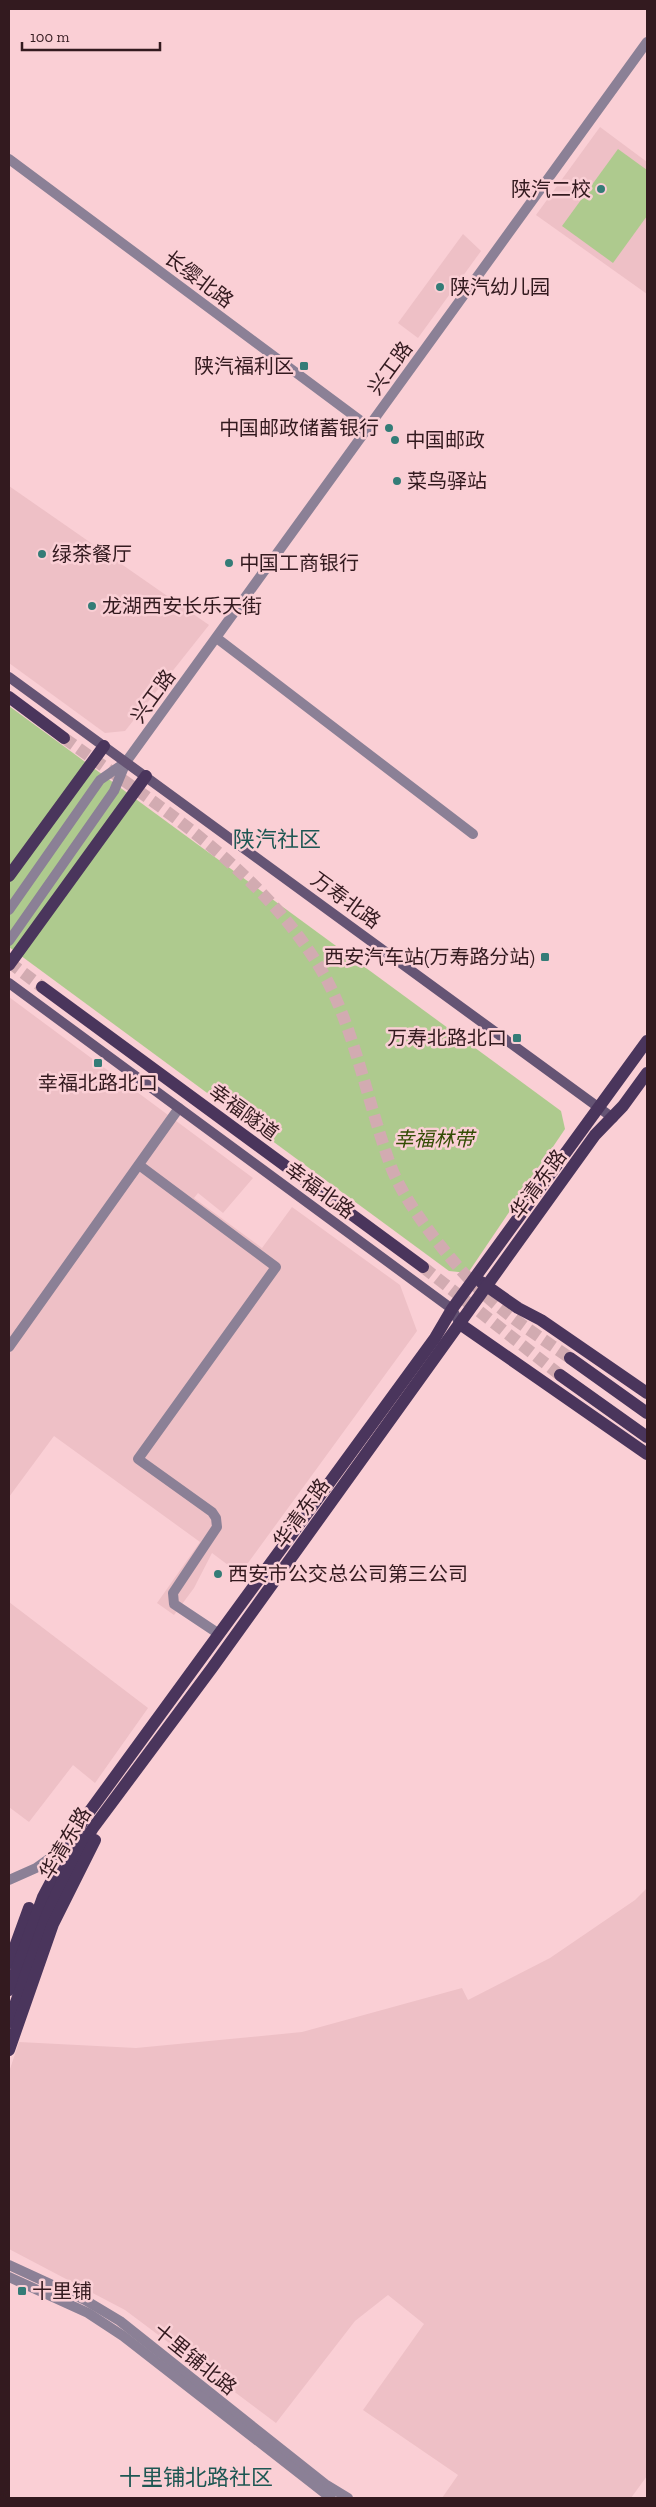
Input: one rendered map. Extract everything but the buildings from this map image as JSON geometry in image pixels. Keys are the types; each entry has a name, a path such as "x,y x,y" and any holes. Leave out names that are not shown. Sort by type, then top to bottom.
{"main road":[{"name":"万寿北路","path":"9,677 613,1118"},
{"path":"9,697 64,738"},
{"path":"9,876 104,746"},
{"path":"9,965 146,776"},
{"name":"幸福北路","path":"9,983 452,1309 460,1324"},
{"name":"幸福隧道","path":"42,987 423,1267"},
{"name":"华清东路","path":"9,1990 33,1921 55,1871 84,1819 131,1752 435,1338 452,1309 647,1041"},
{"name":"华清东路","path":"9,2022 38,1936 61,1884 86,1840 596,1135 613,1118 647,1073"},
{"path":"475,1277 518,1308 541,1320 647,1394"},
{"path":"460,1324 647,1454"},
{"path":"570,1358 647,1413"},
{"path":"560,1375 647,1438"},
{"path":"9,1963 27,1913 57,1853 84,1806 131,1752"},
{"path":"9,2050 43,1950 63,1902 124,1785"}],"street":[{"name":"兴工路","path":"9,941 114,791 126,762 218,639 647,42"},
{"name":"长缨北路","path":"9,159 369,427"},
{"path":"218,639 473,834"},
{"name":"兴工路","path":"9,910 100,780 126,762"},
{"path":"9,1347 179,1108"},
{"path":"139,1165 276,1267 138,1459 212,1512 216,1518 217,1527 173,1593 172,1599 174,1604 219,1634"},
{"path":"9,1880 36,1868 57,1853"},
{"name":"十里铺北路","path":"9,2265 85,2300 120,2321 317,2478 348,2498"},
{"name":"十里铺北路","path":"9,2277 88,2313 117,2331 331,2498"}],"shaded area":[{"name":"陕汽二校","path":"600,127 647,162 647,294 536,215"},
{"name":"陕汽幼儿园","path":"463,234 481,251 418,338 398,323"},
{"path":"9,486 209,625 125,731 105,733 9,663"},
{"path":"9,997 253,1178 223,1213 198,1193 194,1198 262,1248 292,1207 400,1285 417,1331 240,1574 212,1553 194,1588 174,1615 157,1603 200,1542 54,1436 9,1497"},
{"path":"9,1602 148,1708 95,1783 73,1765 29,1822 9,1807"},
{"path":"647,1888 647,2476 631,2498 442,2498 458,2475 363,2410 424,2324 388,2295 355,2321 276,2423 125,2310 9,2249 9,2072 19,2042 136,2048 302,2032 462,1988 468,2000 550,1958 635,1900"}],"green space":[{"path":"618,149 647,170 647,216 613,263 562,226"},
{"name":"幸福林带","path":"9,706 561,1111 565,1129 468,1273 449,1271 9,947"}],"tunnel":[{"path":"64,738 206,842 270,902 298,936 323,973 334,994 352,1041 390,1164 407,1199 434,1238 480,1290 512,1317 570,1358"},
{"path":"9,962 42,987"},
{"path":"423,1267 560,1375"}],"place":[{"name":"陕汽二校","path":"601,189"},
{"name":"陕汽幼儿园","path":"440,287"},
{"name":"陕汽福利区","path":"304,366"},
{"name":"中国邮政储蓄银行","path":"389,428"},
{"name":"中国邮政","path":"395,440"},
{"name":"菜鸟驿站","path":"397,481"},
{"name":"绿茶餐厅","path":"42,554"},
{"name":"中国工商银行","path":"229,563"},
{"name":"龙湖西安长乐天街","path":"92,606"},
{"name":"西安汽车站(万寿路分站)","path":"545,957"},
{"name":"万寿北路北口","path":"517,1038"},
{"name":"幸福北路北口","path":"98,1063"},
{"name":"西安市公交总公司第三公司","path":"218,1574"},
{"name":"十里铺","path":"22,2291"}],"district":[{"name":"陕汽社区","path":"277,839"},
{"name":"十里铺北路社区","path":"196,2477"}]}
